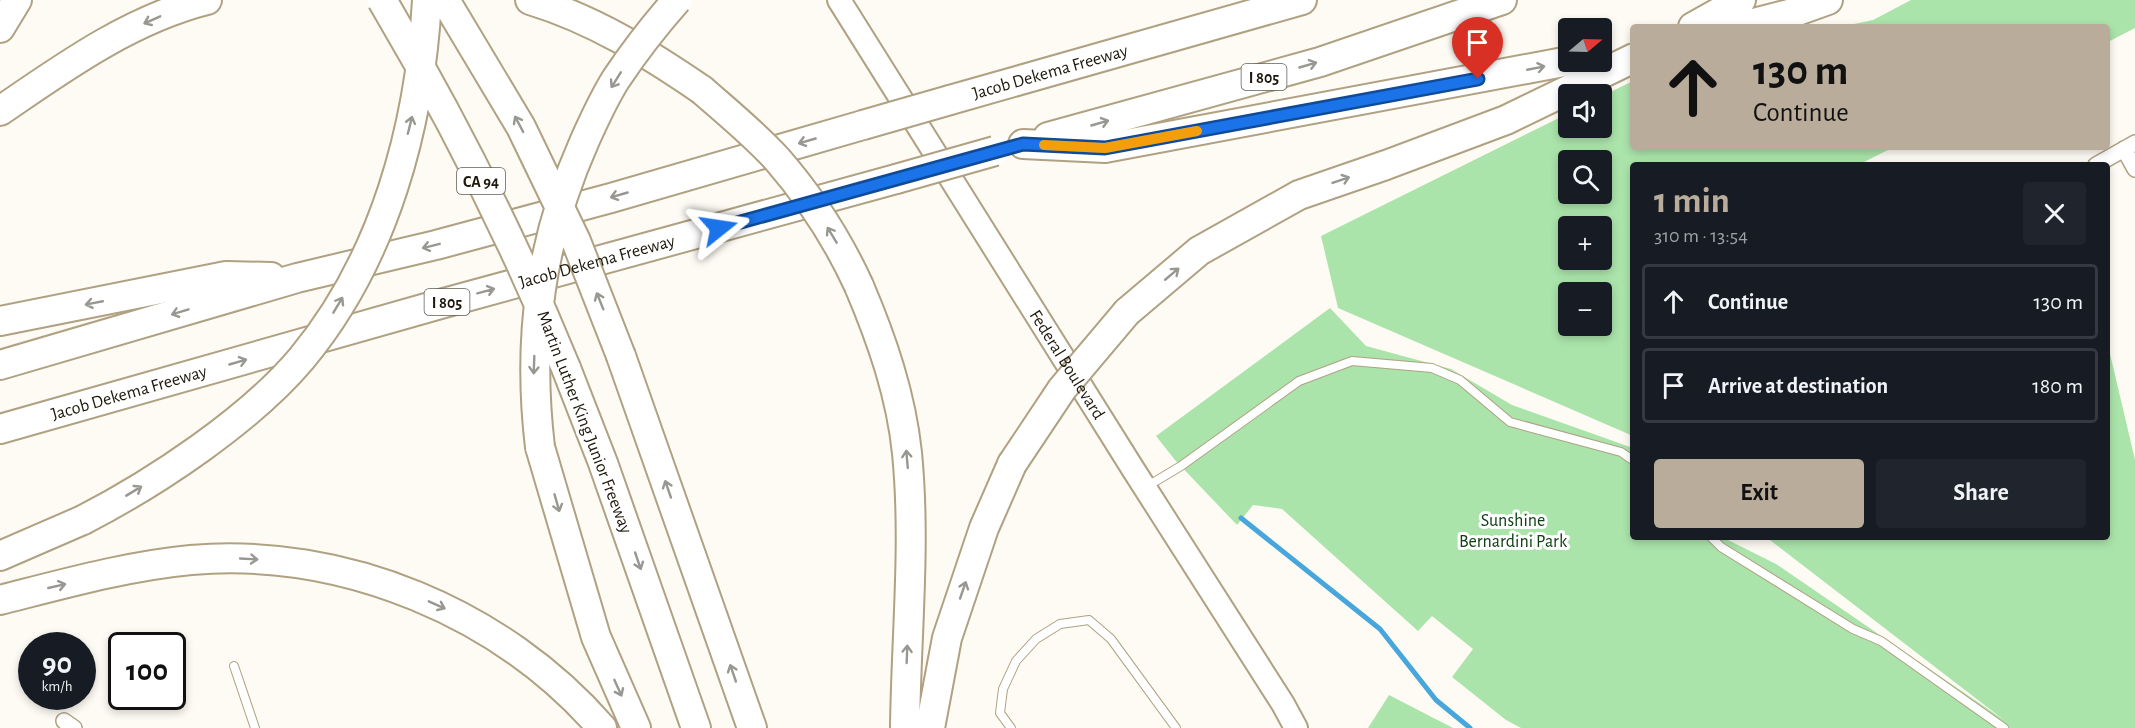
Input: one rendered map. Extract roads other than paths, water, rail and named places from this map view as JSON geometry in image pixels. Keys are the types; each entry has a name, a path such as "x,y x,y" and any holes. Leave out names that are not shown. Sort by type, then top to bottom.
{"highway":[{"path":"0,28 17,0"},
{"path":"0,111 111,39 160,16 207,0"},
{"name":"Martin Luther King Junior Freeway","path":"382,0 436,95 492,202 545,316 603,463 696,728"},
{"path":"0,556 83,520 148,483 245,413 301,359 328,322 370,250 387,207 411,123 420,76 427,0"},
{"path":"445,0 521,127 576,242 621,356 752,728"},
{"path":"530,0 593,23 628,42 702,90 776,158 827,227 860,286 894,384 907,452 911,533 905,728"},
{"path":"636,728 596,637 540,447 534,374 535,341 546,253 575,162 615,80 677,0"},
{"path":"1180,35 1272,0"},
{"name":"Jacob Dekema Freeway","path":"0,365 297,278 436,245 611,198 1302,0"},
{"name":"Jacob Dekema Freeway","path":"0,429 444,303 1320,62 1502,0"},
{"path":"1699,24 1741,0"},
{"path":"1750,24 1789,14 1828,0"},
{"path":"1612,53 1630,49"},
{"path":"930,728 947,638 984,528 1012,464 1062,389 1127,312 1199,251 1299,195 1506,120 1630,60"},
{"path":"1023,144 1105,148 1558,63"},
{"path":"0,321 226,276 297,278"},
{"path":"0,600 97,576 191,560 230,558 277,561 334,571 390,586 453,612 549,675 579,702 602,728"}],"main road":[{"name":"Federal Boulevard","path":"839,0 1296,728"}],"street":[{"path":"2101,162 2129,146 2135,169"}],"lane":[{"path":"1145,488 1181,466 1299,381 1352,361 1432,368 1460,380 1510,422 1621,452 1630,458"},
{"path":"1714,540 1721,547 1853,629 1881,641 2004,728"},
{"path":"1011,728 1000,713 1003,689 1016,661 1036,639 1060,624 1089,620 1111,639 1176,728"},
{"path":"234,666 255,728"}],"waterway":[{"path":"1241,518 1380,629 1436,700 1470,728"}],"park label":[{"name":"Sunshine Bernardini Park","path":"1513,530"}]}
